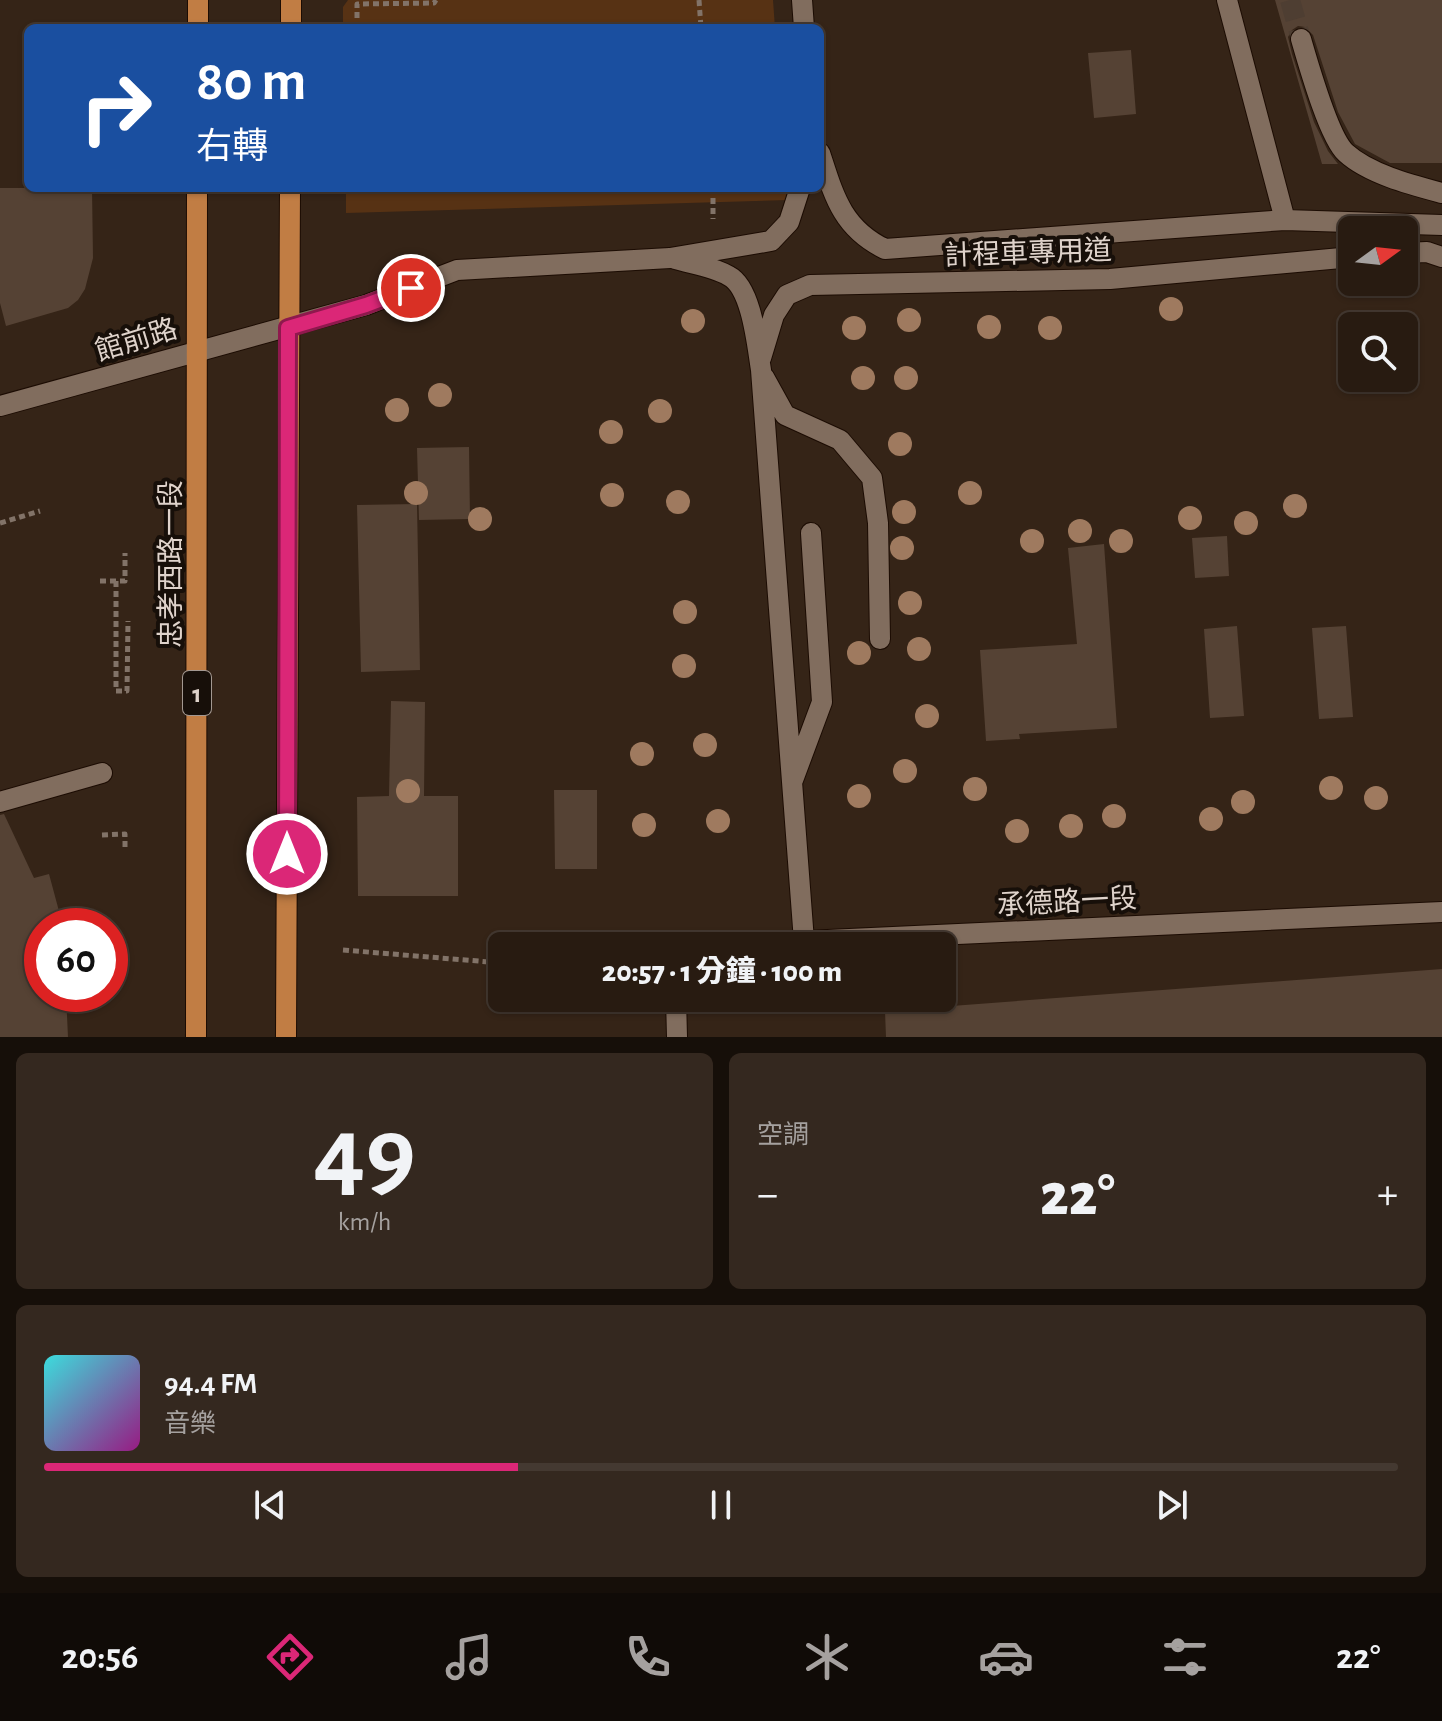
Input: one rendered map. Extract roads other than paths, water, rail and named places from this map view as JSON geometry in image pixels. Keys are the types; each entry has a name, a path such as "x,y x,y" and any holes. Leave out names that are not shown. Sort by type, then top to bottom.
{"main road":[{"path":"198,0 198,24"},
{"path":"291,24 293,2"},
{"name":"忠孝西路一段","path":"196,1037 197,192"},
{"path":"286,1037 290,192"}],"street":[{"path":"802,0 804,24"},
{"path":"1227,0 1285,220"},
{"path":"1301,39 1321,104 1344,152 1393,180 1442,193"},
{"path":"824,165 847,221 867,241 885,249 1285,220 1442,225"},
{"path":"670,258 771,241 789,222 799,192"},
{"path":"1418,252 1442,257"},
{"path":"670,258 731,276 744,292 756,334 803,932"},
{"name":"館前路","path":"0,406 366,305 457,270 670,258"},
{"name":"計程車專用道","path":"761,370 762,354 774,315 787,295 810,285 1110,279 1338,258"},
{"path":"761,370 785,415 840,440 872,478 878,523 880,639"},
{"path":"791,786 822,702 811,533"},
{"path":"0,802 102,773"},
{"name":"承德路一段","path":"956,934 1442,912"},
{"path":"676,1012 677,1037"}],"tunnel":[{"path":"1290,0 1301,39"}]}
